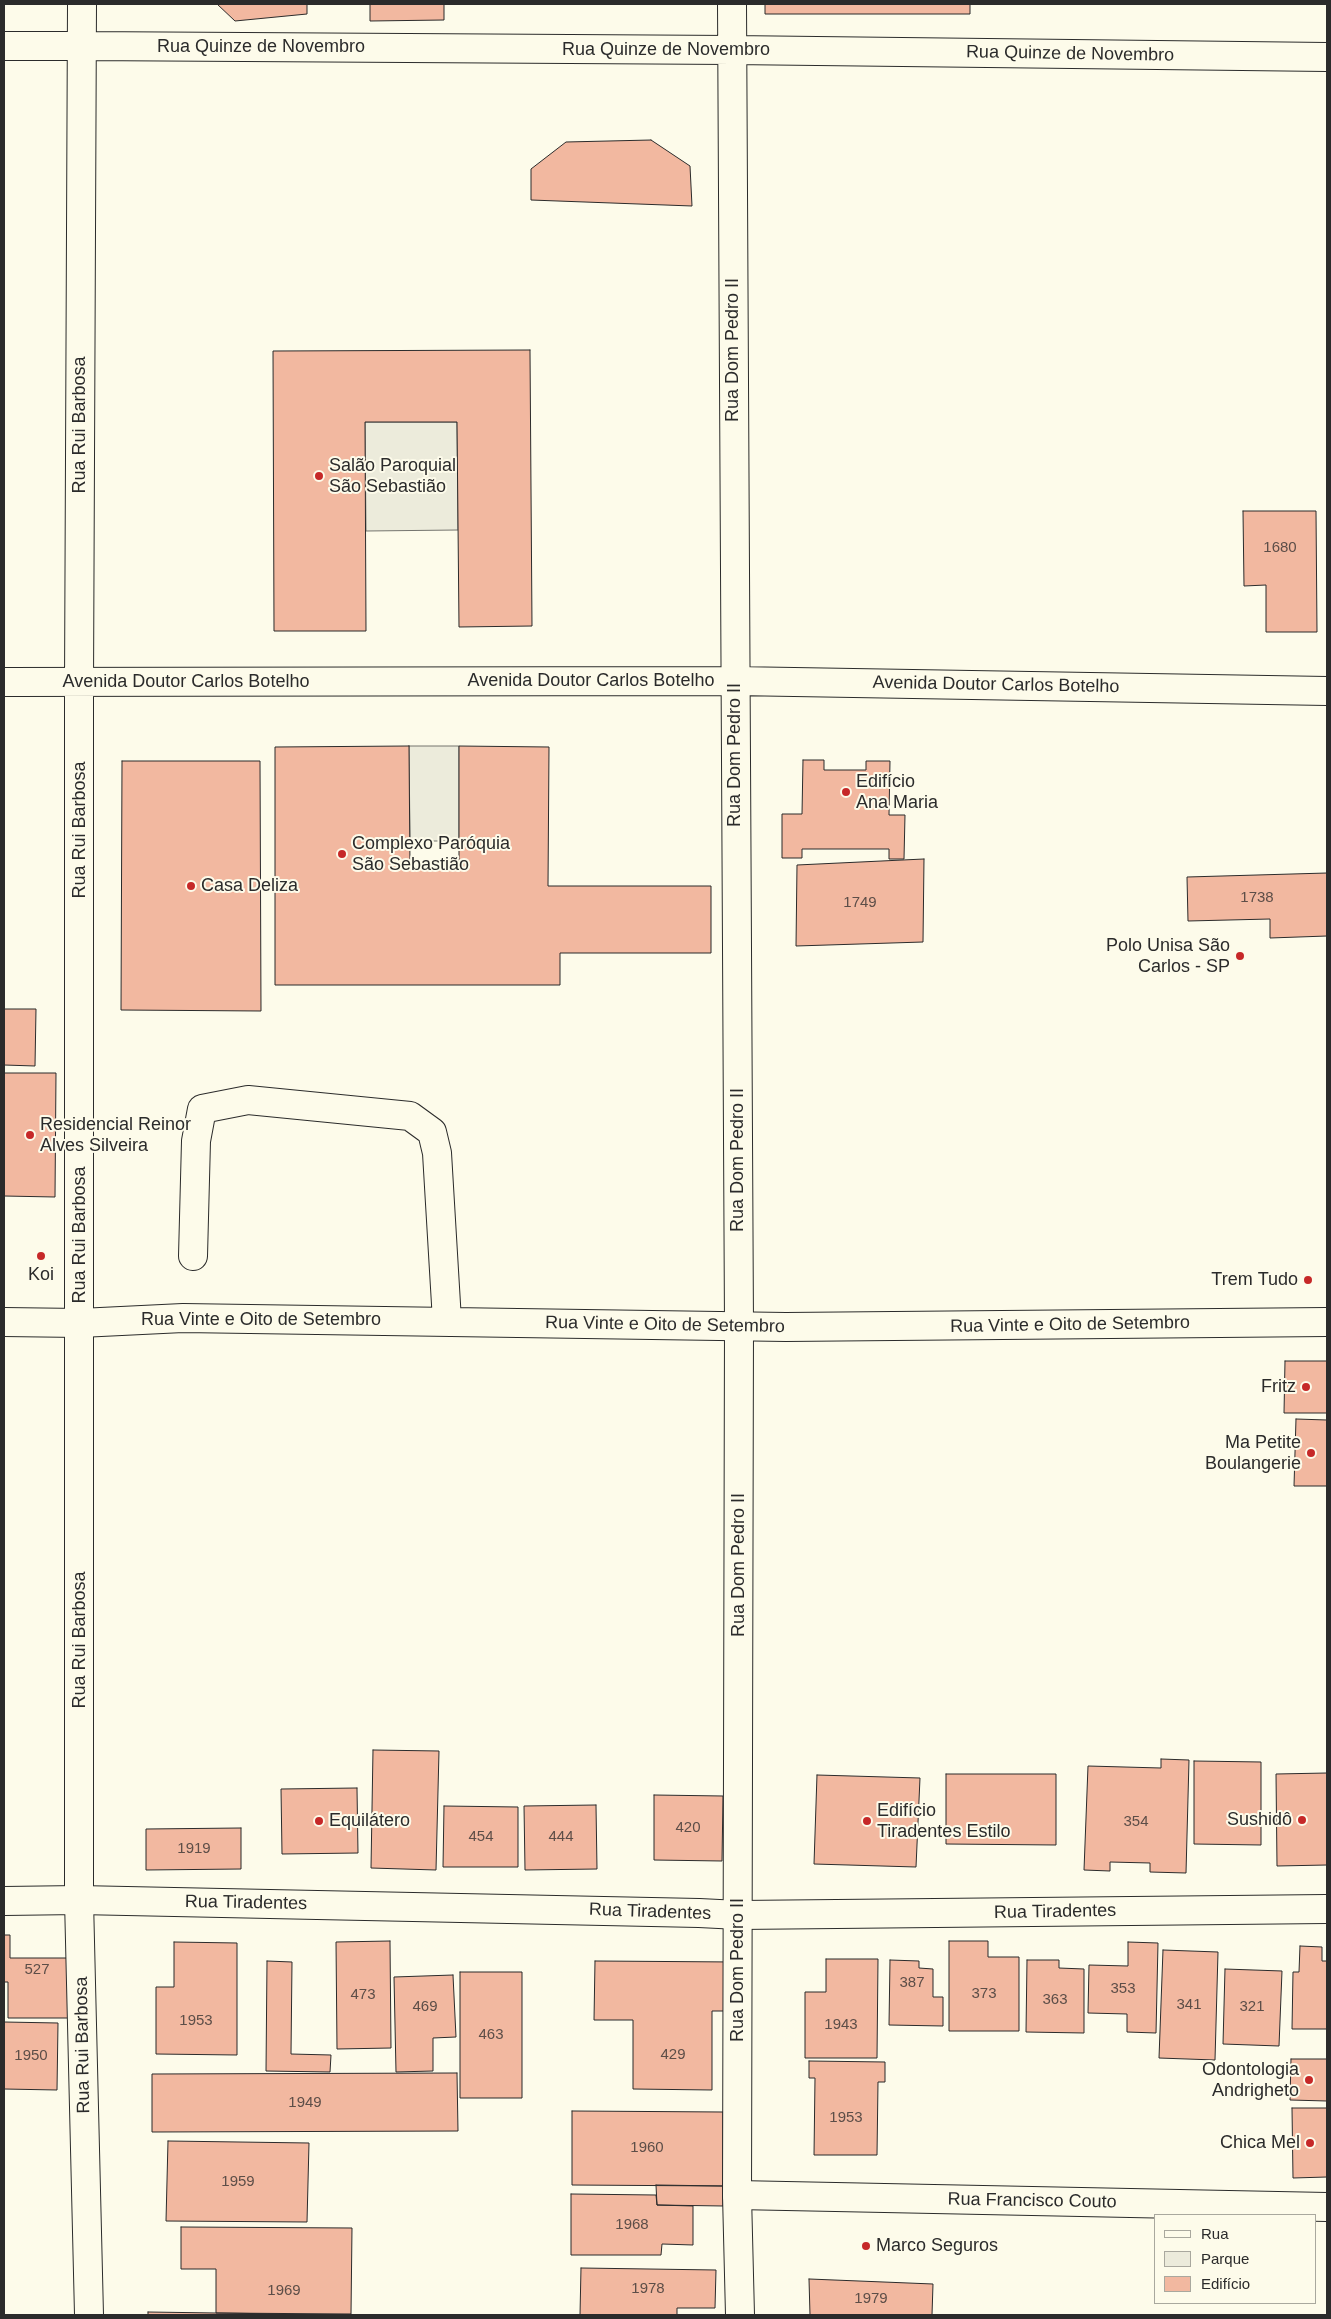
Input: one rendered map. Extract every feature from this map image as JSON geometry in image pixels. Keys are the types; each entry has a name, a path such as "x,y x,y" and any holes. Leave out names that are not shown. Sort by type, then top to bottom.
{"main road":[{"name":"Rua Rui Barbosa","path":"82,4 79,683 79,1900 89,2315"},
{"name":"Rua Dom Pedro II","path":"732,4 739,1326 737,2195 740,2315"},
{"name":"Rua Quinze de Novembro","path":"4,46 732,50 1327,58"},
{"name":"Avenida Doutor Carlos Botelho","path":"4,682 735,681 1327,691"},
{"path":"193,1256 196,1141 202,1109 248,1100 410,1116 432,1132 437,1153 447,1322"},
{"name":"Rua Vinte e Oito de Setembro","path":"4,1322 80,1323 183,1318 796,1327 1327,1322"},
{"name":"Rua Tiradentes","path":"4,1901 79,1900 689,1912 739,1916 1327,1909"},
{"name":"Rua Francisco Couto","path":"737,2195 1327,2207"}],"green space":[{"path":"365,422 457,422 458,530 366,531"},
{"path":"409,746 459,746 459,841 410,841"}],"building":[{"path":"217,4 307,4 307,14 235,21"},
{"path":"370,4 444,4 444,20 370,21"},
{"path":"765,4 970,4 970,14 765,14"},
{"path":"651,140 690,166 692,206 531,200 531,169 566,142"},
{"name":"Salão Paroquial São Sebastião","path":"530,350 532,626 459,627 457,422 365,422 366,631 274,631 273,351"},
{"path":"1243,511 1316,511 1317,632 1266,632 1266,585 1244,586"},
{"name":"Complexo Paróquia São Sebastião","path":"409,746 410,868 459,868 459,746 549,747 548,886 711,886 711,953 560,953 560,985 275,985 275,747"},
{"name":"Edifício Ana Maria","path":"803,760 824,760 824,770 866,770 866,761 890,761 889,815 905,815 904,859 889,859 889,849 802,849 802,858 782,858 782,814 802,814"},
{"name":"Casa Deliza","path":"122,761 260,761 261,1011 121,1010"},
{"path":"924,859 923,942 796,946 797,865"},
{"path":"1327,873 1327,936 1270,938 1270,919 1188,921 1187,877"},
{"path":"4,1009 36,1009 35,1066 4,1065"},
{"name":"Residencial Reinor Alves Silveira","path":"4,1073 56,1073 55,1197 4,1196"},
{"name":"Fritz","path":"1285,1361 1327,1361 1327,1413 1284,1413"},
{"name":"Ma Petite Boulangerie","path":"1296,1419 1327,1420 1327,1486 1294,1486"},
{"path":"373,1750 439,1751 436,1870 371,1868"},
{"path":"1161,1759 1189,1760 1186,1873 1150,1872 1150,1863 1110,1862 1110,1871 1084,1870 1088,1766 1161,1768"},
{"path":"1194,1761 1261,1762 1261,1845 1194,1844"},
{"name":"Sushidô","path":"1327,1773 1327,1865 1277,1866 1276,1774"},
{"path":"946,1774 1056,1774 1056,1845 946,1844"},
{"name":"Edifício Tiradentes Estilo","path":"817,1775 920,1778 916,1867 814,1864"},
{"name":"Equilátero","path":"357,1788 358,1853 282,1854 281,1789"},
{"path":"654,1795 723,1796 722,1861 654,1860"},
{"path":"596,1805 597,1869 525,1870 524,1806"},
{"path":"444,1806 518,1807 518,1867 443,1867"},
{"path":"241,1828 241,1869 146,1870 146,1829"},
{"path":"4,1935 10,1935 10,1958 70,1958 71,2018 8,2018 8,1982 4,1982"},
{"path":"390,1941 391,2048 337,2049 336,1942"},
{"path":"949,1941 988,1941 988,1957 1019,1957 1019,2031 949,2031"},
{"path":"174,1942 237,1943 237,2055 156,2054 156,1987 174,1987"},
{"path":"1128,1942 1158,1943 1156,2033 1127,2032 1127,2014 1088,2013 1089,1965 1128,1966"},
{"path":"1300,1946 1322,1947 1322,1961 1327,1961 1327,2029 1292,2029 1293,1972 1299,1972"},
{"path":"1163,1950 1218,1952 1215,2060 1159,2058"},
{"path":"826,1959 878,1959 877,2058 805,2058 805,1992 826,1992"},
{"path":"890,1960 919,1961 919,1968 933,1969 933,1997 943,1997 943,2026 889,2025"},
{"path":"1027,1960 1059,1960 1059,1968 1084,1969 1084,2033 1026,2032"},
{"path":"267,1961 292,1962 291,2054 331,2055 330,2072 266,2071"},
{"path":"595,1961 735,1962 734,2011 712,2011 712,2090 633,2089 633,2020 594,2020"},
{"path":"1225,1969 1282,1971 1279,2046 1223,2044"},
{"path":"460,1972 522,1972 522,2098 460,2098"},
{"path":"453,1975 456,2037 433,2038 433,2071 396,2072 394,1977"},
{"path":"4,2022 58,2023 57,2090 4,2089"},
{"name":"Odontologia Andrigheto","path":"1291,2059 1327,2059 1327,2101 1290,2100"},
{"path":"809,2061 885,2062 885,2082 878,2082 877,2155 814,2155 815,2078 809,2078"},
{"path":"457,2073 458,2131 152,2132 152,2074"},
{"name":"Chica Mel","path":"1292,2108 1327,2108 1327,2177 1293,2178"},
{"path":"572,2111 723,2112 723,2186 572,2185"},
{"path":"168,2141 309,2143 307,2222 166,2221"},
{"path":"656,2185 723,2186 723,2206 657,2205"},
{"path":"571,2194 656,2195 657,2205 693,2206 693,2245 662,2244 661,2255 571,2255"},
{"path":"181,2227 352,2228 351,2314 216,2313 216,2269 181,2269"},
{"path":"581,2268 716,2270 715,2308 677,2308 677,2315 580,2315"},
{"path":"809,2279 933,2284 932,2315 810,2315"},
{"path":"148,2312 284,2314 284,2315 148,2315"}],"place":[{"name":"Salão Paroquial São Sebastião","path":"319,476"},
{"name":"Edifício Ana Maria","path":"846,792"},
{"name":"Complexo Paróquia São Sebastião","path":"342,854"},
{"name":"Casa Deliza","path":"191,886"},
{"name":"Polo Unisa São Carlos - SP","path":"1240,956"},
{"name":"Residencial Reinor Alves Silveira","path":"30,1135"},
{"name":"Koi","path":"41,1256"},
{"name":"Trem Tudo","path":"1308,1280"},
{"name":"Fritz","path":"1306,1387"},
{"name":"Ma Petite Boulangerie","path":"1311,1453"},
{"name":"Sushidô","path":"1302,1820"},
{"name":"Equilátero","path":"319,1821"},
{"name":"Edifício Tiradentes Estilo","path":"867,1821"},
{"name":"Odontologia Andrigheto","path":"1309,2080"},
{"name":"Chica Mel","path":"1310,2143"},
{"name":"Marco Seguros","path":"866,2246"}]}
